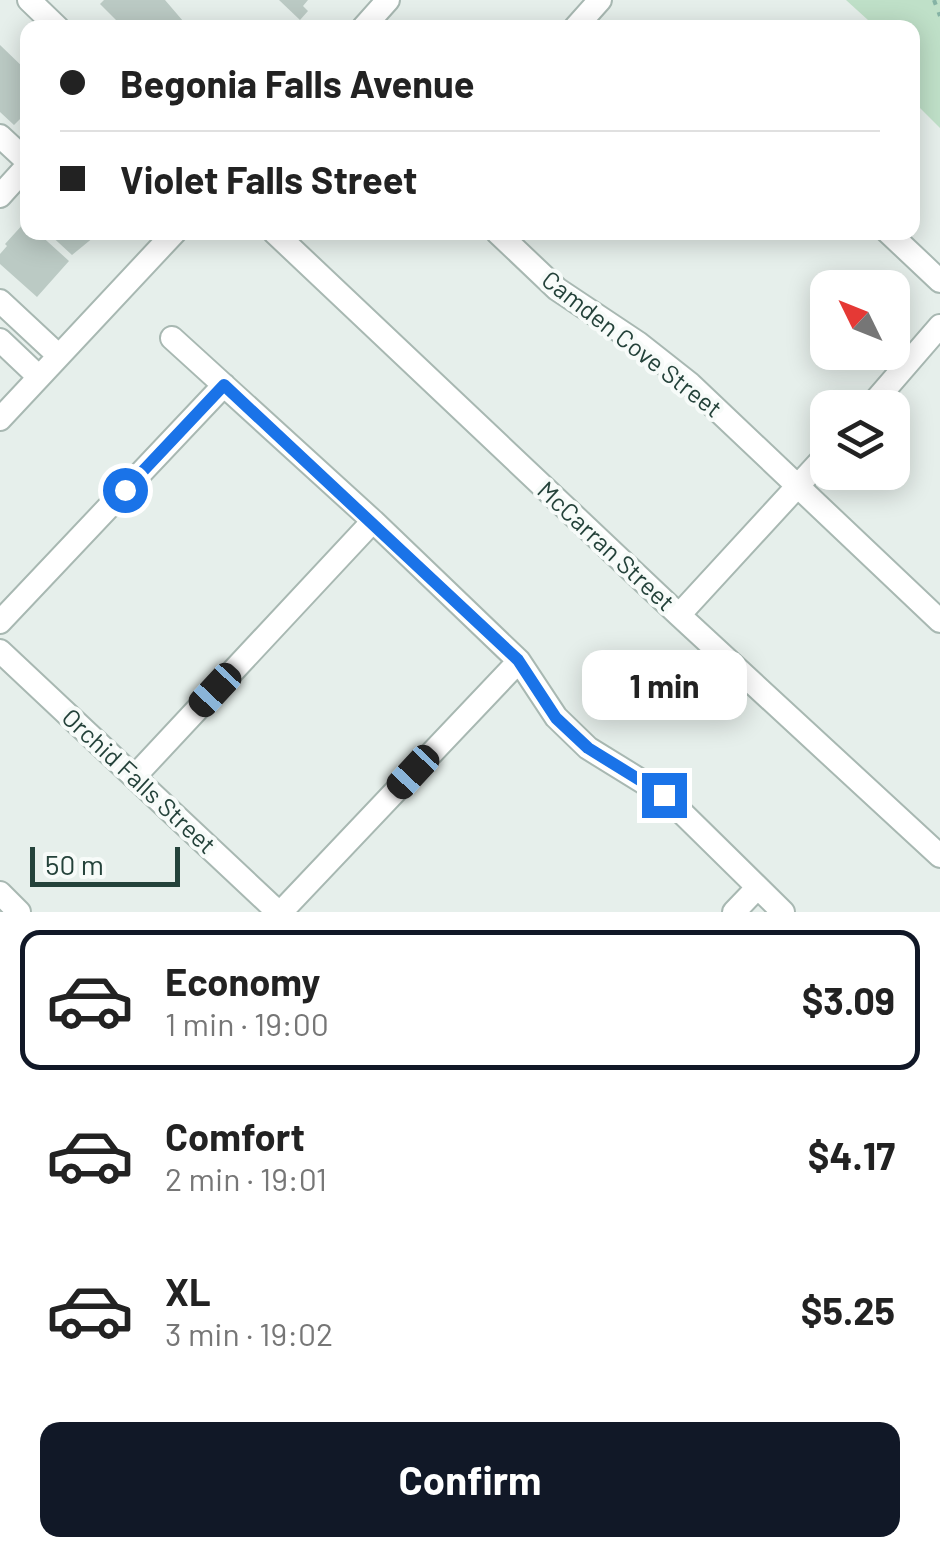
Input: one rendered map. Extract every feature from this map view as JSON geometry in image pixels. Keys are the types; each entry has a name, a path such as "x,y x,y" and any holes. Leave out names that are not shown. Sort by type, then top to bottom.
{"street":[{"path":"29,0 50,20"},
{"path":"370,20 388,0"},
{"path":"583,20 600,0"},
{"path":"0,136 20,155"},
{"path":"0,196 20,172"},
{"path":"0,420 168,240"},
{"name":"McCarran Street","path":"282,240 940,856"},
{"name":"Camden Cove Street","path":"505,240 557,290 638,343 690,384 940,621"},
{"path":"896,240 940,281"},
{"path":"0,302 60,356"},
{"path":"885,390 940,326"},
{"path":"172,338 518,660 556,718 588,748 664,795 783,912"},
{"path":"0,340 39,377"},
{"path":"0,622 224,385"},
{"path":"679,615 810,472"},
{"path":"136,775 373,521"},
{"name":"Orchid Falls Street","path":"0,651 280,912"},
{"path":"280,912 518,660"},
{"path":"734,912 757,888"},
{"path":"0,894 19,912"}],"path":[{"path":"934,0 940,16"}],"green space":[{"path":"846,0 940,0 940,128 920,108 920,20 868,20"}],"building":[{"path":"104,0 165,0 182,20 116,20 100,4"},
{"path":"279,0 308,0 303,6 308,11 300,20"},
{"path":"0,45 20,64 20,119 14,125 0,112"},
{"path":"20,228 20,240 46,240 69,261 37,297 0,264 5,244"},
{"path":"56,240 90,240 72,255"}],"route":[{"path":"125,490 224,385 518,660 556,718 588,748 664,795"}]}
